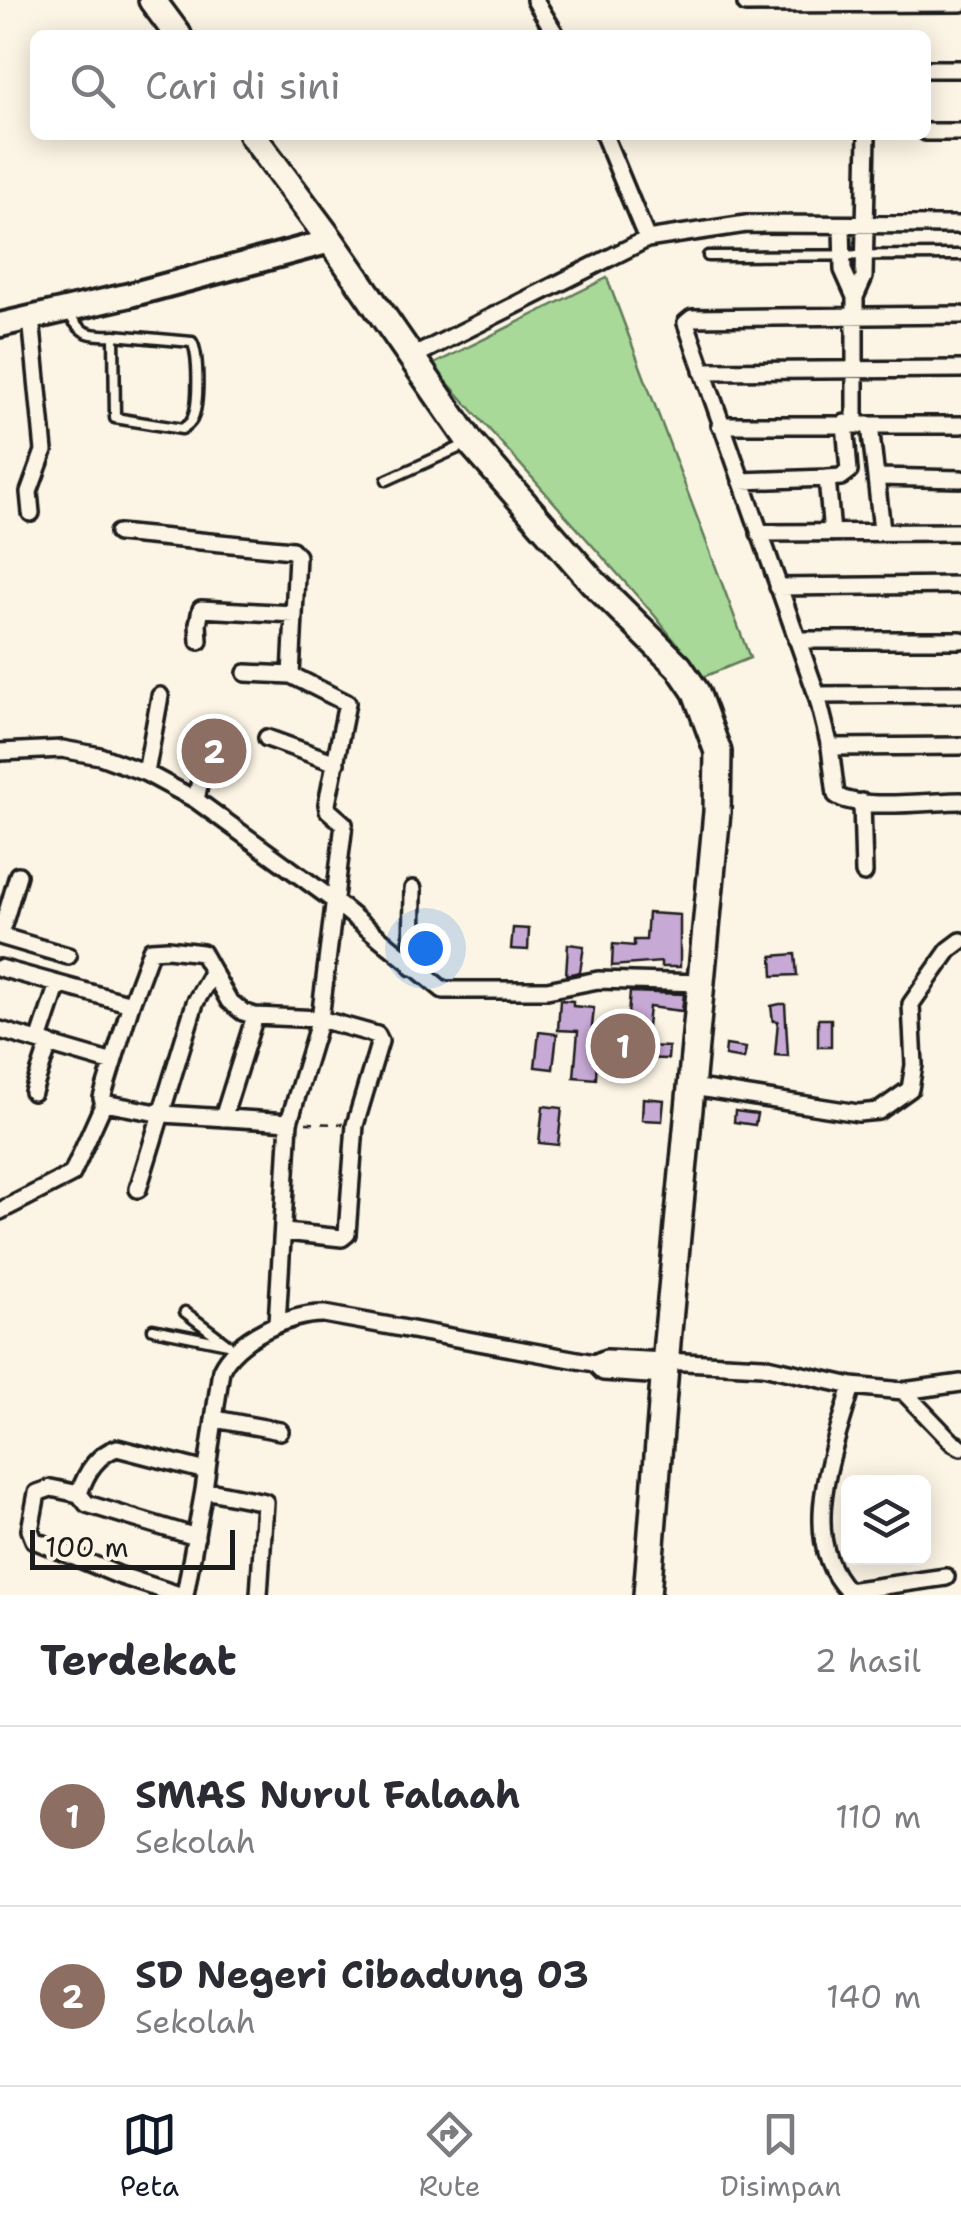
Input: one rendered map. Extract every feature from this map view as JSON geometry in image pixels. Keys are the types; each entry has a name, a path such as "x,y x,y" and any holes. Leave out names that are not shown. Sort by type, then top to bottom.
{"main road":[{"path":"152,0 174,30"},
{"path":"256,140 471,443 581,570 679,667 696,692 718,752 719,780 647,1595"}],"street":[{"path":"535,0 553,30"},
{"path":"746,4 961,3"},
{"path":"931,68 961,69"},
{"path":"931,132 961,132"},
{"path":"606,140 640,242"},
{"path":"867,140 866,255 864,278 856,298 853,368 857,424 873,474 878,477 961,478"},
{"path":"410,358 640,242 746,224 961,225"},
{"path":"842,226 846,280 856,298"},
{"path":"0,325 331,242"},
{"path":"961,316 692,318 686,323 817,695 836,795 843,800 862,802 961,801"},
{"path":"30,513 29,492 44,451 32,318"},
{"path":"702,371 961,369"},
{"path":"720,424 961,425"},
{"path":"741,480 841,477 849,471 857,424"},
{"path":"878,477 882,530"},
{"path":"827,478 832,533"},
{"path":"759,533 961,532"},
{"path":"118,533 292,550 297,556 291,675"},
{"path":"778,587 961,584"},
{"path":"200,641 201,609 294,614"},
{"path":"797,640 961,640"},
{"path":"246,674 291,675 347,703 327,804 328,810 344,824 344,838 320,1019 289,1122 276,1324"},
{"path":"817,695 961,694"},
{"path":"146,773 160,696"},
{"path":"267,738 336,763"},
{"path":"830,748 961,746"},
{"path":"0,752 84,752 146,773 196,800 333,900 442,990 547,990 598,980 700,982"},
{"path":"196,800 204,761"},
{"path":"862,802 864,874"},
{"path":"18,875 0,936 68,956"},
{"path":"412,967 413,889"},
{"path":"692,1087 858,1114 879,1111 910,1089 914,1066 911,1004 949,950 961,941"},
{"path":"0,1211 72,1174 104,1103 102,1098 131,1004 152,950 196,950 202,953 235,1008 255,1016 320,1019 378,1035 380,1040 355,1125 347,1234 342,1238 284,1232"},
{"path":"0,968 131,1004"},
{"path":"138,1189 195,1003 212,973"},
{"path":"33,1092 58,984"},
{"path":"223,1118 255,1016"},
{"path":"0,1030 113,1063"},
{"path":"104,1103 163,1114 289,1122"},
{"path":"196,1537 87,1504 79,1494 50,1488 37,1493 30,1530 34,1540 118,1575 182,1595 196,1537 221,1370 232,1347 302,1315 324,1314 594,1363 606,1358 665,1370 763,1366 852,1386 902,1391 961,1384"},
{"path":"852,1386 826,1477 822,1530 836,1580 848,1593 946,1578"},
{"path":"902,1391 961,1447"},
{"path":"215,1418 280,1431"},
{"path":"79,1494 84,1479 101,1456 116,1448 206,1471"},
{"path":"204,1490 265,1502 259,1595"}],"lane":[{"path":"708,256 961,255"},
{"path":"67,310 78,330 92,336 114,335 192,342 197,353 194,412 187,426 182,429 114,417 114,335"},
{"path":"388,480 471,443"},
{"path":"185,1312 232,1347"},
{"path":"153,1329 232,1347"}],"path":[{"path":"289,1122 355,1125"}],"green space":[{"path":"607,278 750,658 703,677 655,616 432,365"}],"building":[{"path":"648,913 680,915 680,967 661,967 661,962 612,966 613,944 634,946 634,940 646,940"},
{"path":"513,928 529,929 528,950 511,949"},
{"path":"568,944 584,946 580,972 566,975"},
{"path":"795,954 797,975 773,976 772,956"},
{"path":"630,992 684,994 682,1011 649,1007 645,1046 669,1047 668,1059 634,1058 634,1038 626,1037"},
{"path":"560,1000 594,1008 592,1027 598,1027 596,1079 574,1077 578,1031 558,1030"},
{"path":"785,1004 788,1056 775,1055 778,1021 773,1021 771,1006"},
{"path":"818,1019 831,1019 831,1047 818,1047"},
{"path":"539,1032 557,1034 553,1069 535,1067"},
{"path":"726,1045 746,1048 744,1059 725,1056"},
{"path":"643,1098 664,1100 662,1121 642,1120"},
{"path":"543,1106 562,1108 558,1145 539,1143"},
{"path":"735,1111 757,1114 755,1125 734,1122"}],"place":[{"name":"SD Negeri Cibadung 03","path":"214,751"},
{"name":"SMAS Nurul Falaah","path":"623,1046"}]}
